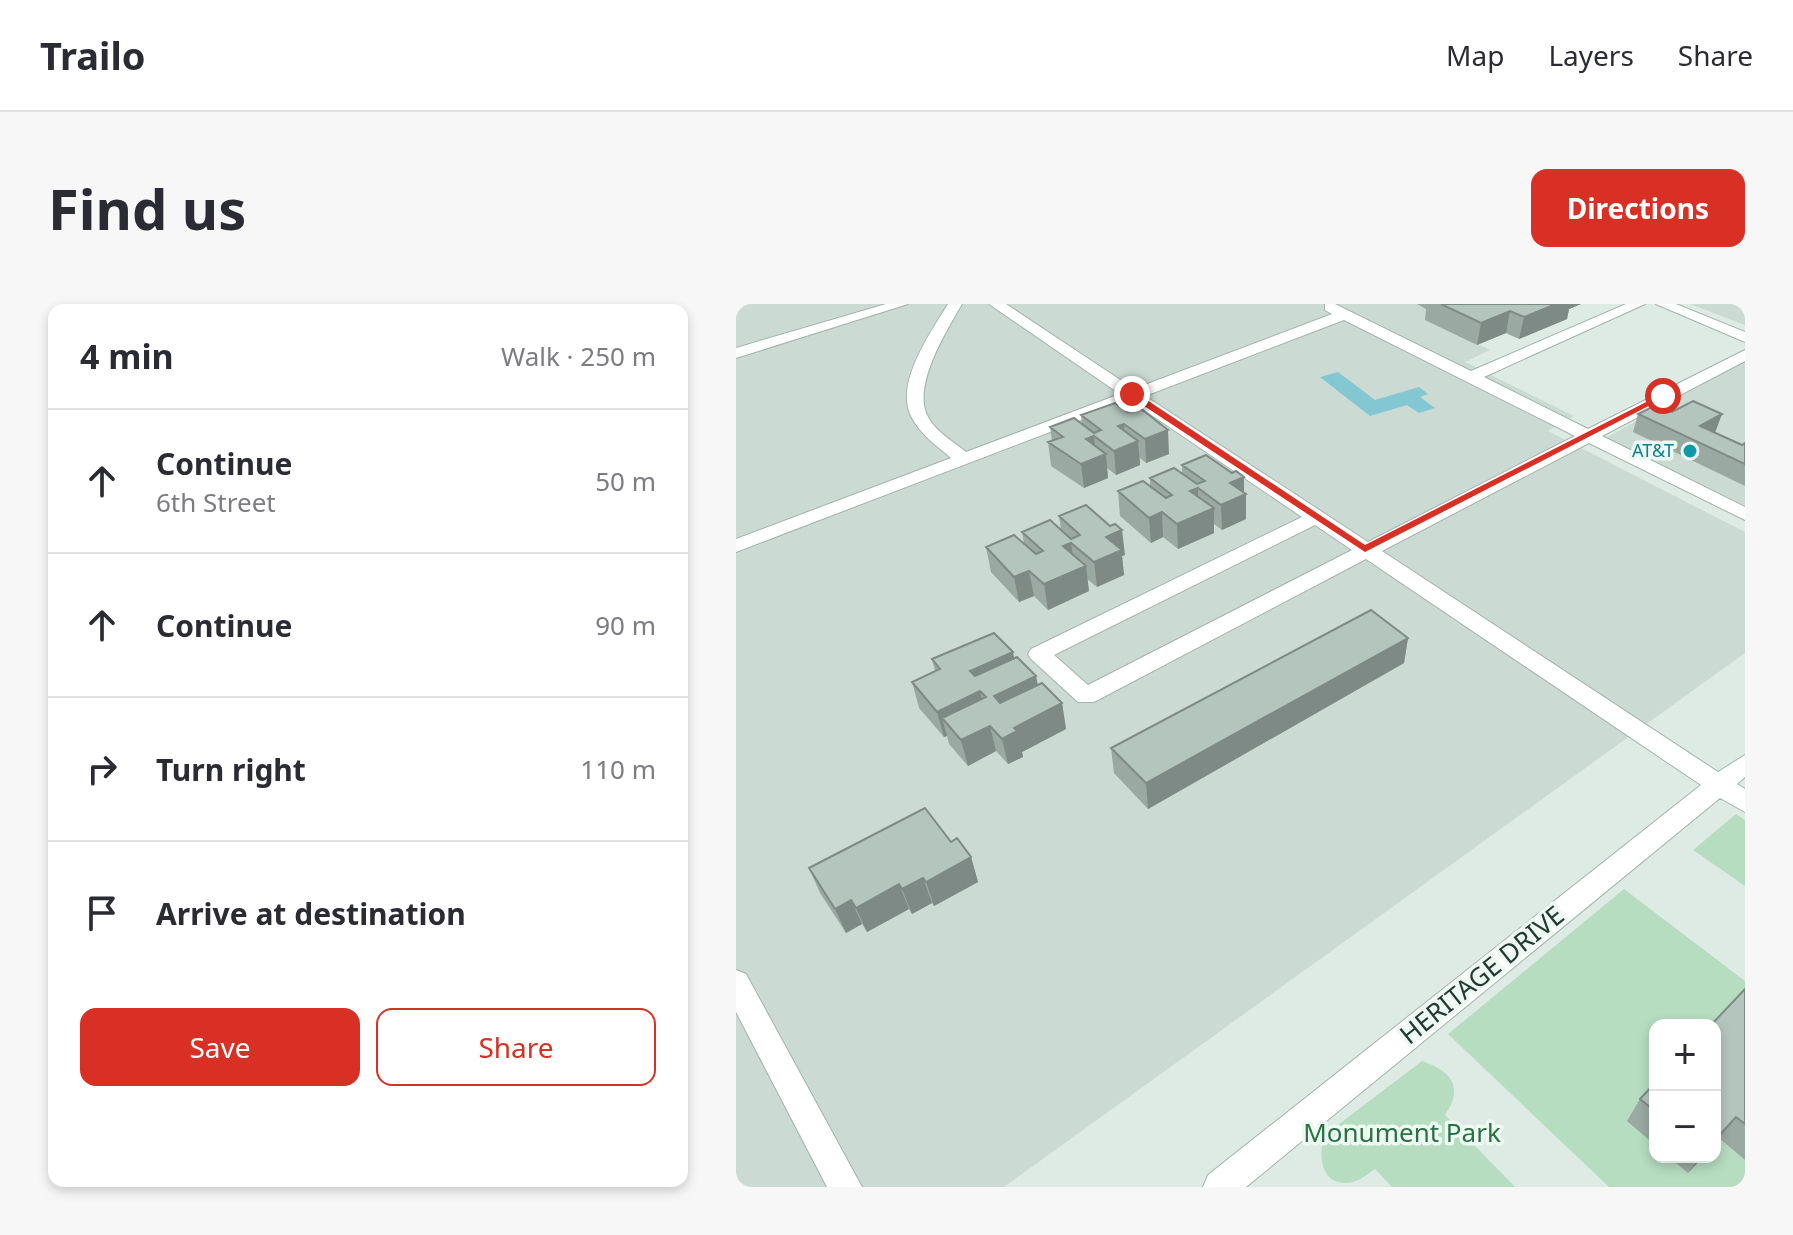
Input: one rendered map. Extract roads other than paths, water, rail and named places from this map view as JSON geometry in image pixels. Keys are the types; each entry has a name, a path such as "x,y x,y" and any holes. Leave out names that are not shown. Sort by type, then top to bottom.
{"street":[{"path":"736,353 901,304"},
{"path":"955,304 926,362 915,392 918,414 962,458"},
{"path":"996,304 1745,802"},
{"path":"1325,304 1562,422 1580,439 1745,514"},
{"path":"1471,377 1638,304"},
{"path":"1663,304 1745,337"},
{"path":"736,546 1345,314"},
{"path":"1317,517 1039,654 1086,696 1745,355"},
{"name":"HERITAGE DRIVE","path":"1220,1187 1745,764"},
{"path":"736,983 845,1187"}],"water":[{"path":"1338,372 1375,400 1419,387 1428,394 1420,397 1435,408 1419,413 1407,405 1370,416 1320,377"}],"place":[{"name":"AT&T","path":"1690,451"}],"park label":[{"name":"Monument Park","path":"1402,1133"}]}
